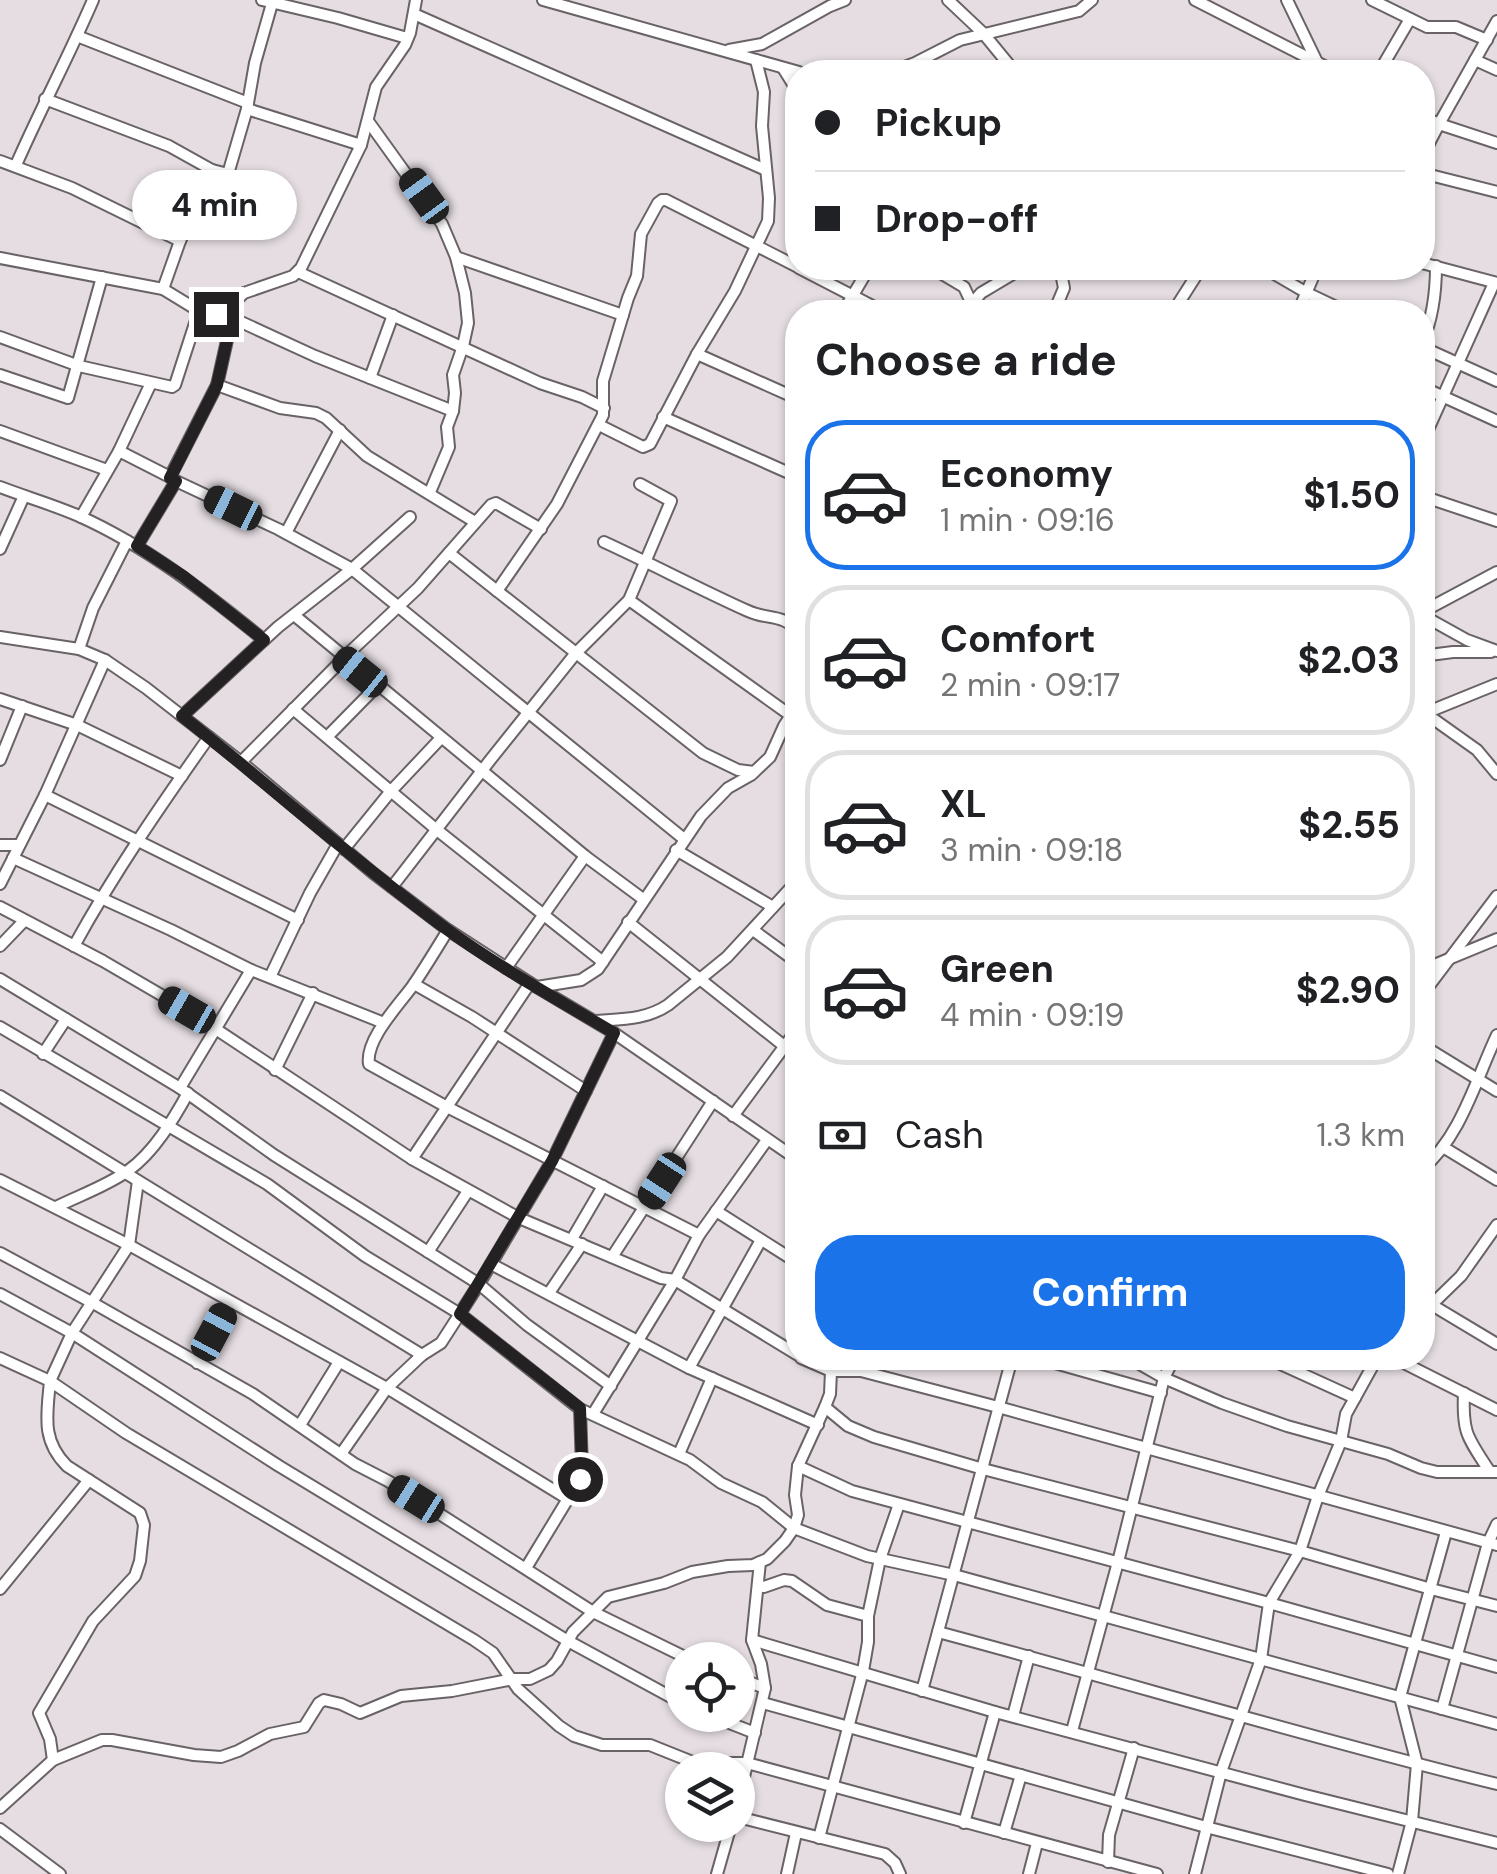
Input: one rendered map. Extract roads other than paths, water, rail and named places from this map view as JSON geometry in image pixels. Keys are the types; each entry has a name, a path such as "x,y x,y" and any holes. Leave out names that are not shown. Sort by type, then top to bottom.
{"street":[{"path":"16,166 93,0"},
{"path":"79,650 93,608 173,479 217,385 227,316 244,294 298,272 361,144 376,86 407,38 416,0"},
{"path":"543,0 785,69"},
{"path":"724,51 762,44 844,0"},
{"path":"948,0 1005,60"},
{"path":"922,60 960,40 1066,14 1085,8 1092,0"},
{"path":"1195,0 1311,60"},
{"path":"1288,0 1316,60"},
{"path":"1372,0 1427,28 1456,27 1487,40"},
{"path":"45,99 169,146 226,175 248,106 269,1 407,38"},
{"path":"414,14 766,170"},
{"path":"1386,60 1410,19"},
{"path":"1435,133 1497,22"},
{"path":"77,36 248,106 361,144"},
{"path":"598,425 647,446 735,290 768,221 762,126 764,92 756,60"},
{"path":"1475,60 1497,70"},
{"path":"782,68 785,72"},
{"path":"368,121 434,210 456,257 468,312 454,371 449,447 430,492"},
{"path":"1435,122 1497,143"},
{"path":"0,161 72,188 180,241"},
{"path":"162,288 212,170"},
{"path":"1435,177 1497,192"},
{"path":"497,592 557,504 598,425 604,408 604,381 637,276 641,234 662,200 785,260"},
{"path":"456,257 623,315"},
{"path":"0,258 162,288 199,311 227,316 453,411"},
{"path":"1435,277 1436,266 1496,283 1435,417"},
{"path":"298,272 540,383 604,408"},
{"path":"0,376 66,399 79,366 102,277"},
{"path":"824,280 863,300"},
{"path":"850,300 861,280"},
{"path":"951,280 964,288 966,300"},
{"path":"974,300 1003,280"},
{"path":"1285,280 1322,300"},
{"path":"1304,300 1312,280"},
{"path":"0,338 79,366 174,386 199,311"},
{"path":"370,378 393,315"},
{"path":"1435,350 1497,380"},
{"path":"697,354 785,391"},
{"path":"80,517 119,451 151,383"},
{"path":"217,385 280,408 316,413 367,456 475,522"},
{"path":"1435,392 1497,421"},
{"path":"663,418 785,471"},
{"path":"286,533 340,430"},
{"path":"0,431 108,470"},
{"path":"119,451 352,569 684,839"},
{"path":"392,887 576,653 629,600 671,501 640,484"},
{"path":"0,487 80,517 132,544 183,576 264,640"},
{"path":"0,549 24,496"},
{"path":"1435,500 1497,521"},
{"path":"240,762 398,607 493,503 541,528"},
{"path":"182,716 264,640 410,517"},
{"path":"604,542 752,614 785,620"},
{"path":"449,553 713,759 738,770 755,772"},
{"path":"1435,607 1497,572"},
{"path":"629,600 785,711"},
{"path":"294,615 643,899"},
{"path":"1435,622 1497,651"},
{"path":"0,637 79,650 106,660 209,737 448,930 614,1033 785,1152"},
{"path":"1435,654 1497,651"},
{"path":"0,884 106,660"},
{"path":"1435,709 1497,684"},
{"path":"327,737 377,686"},
{"path":"0,699 77,725 182,776"},
{"path":"0,760 22,706"},
{"path":"293,709 603,962"},
{"path":"1435,721 1477,750 1497,774"},
{"path":"412,1159 533,985 581,980 603,962 700,816 728,788 755,772 770,757 785,726"},
{"path":"74,946 137,840 209,737"},
{"path":"270,977 310,893 341,846 441,738"},
{"path":"45,794 298,920"},
{"path":"0,846 19,845"},
{"path":"676,850 773,907"},
{"path":"506,968 586,856"},
{"path":"13,858 252,970 384,1022"},
{"path":"594,1021 640,1018 659,1012 727,957 785,894"},
{"path":"1435,978 1497,896"},
{"path":"0,907 215,1027 412,1159 468,1191 519,1218 661,1278 675,1280 785,1347"},
{"path":"0,946 24,921"},
{"path":"628,922 784,1045 733,1116"},
{"path":"448,930 384,1022 369,1053 370,1064 700,1235"},
{"path":"753,930 785,953"},
{"path":"1435,965 1497,939"},
{"path":"56,1207 125,1173 142,1158 168,1126 215,1027 252,970"},
{"path":"0,979 184,1090 274,1155 479,1284 610,1386"},
{"path":"414,984 586,1091"},
{"path":"275,1070 313,994"},
{"path":"43,1054 66,1019"},
{"path":"0,1027 267,1184 365,1256 460,1314 580,1408 679,1454 722,1483 762,1502 794,1528 867,1556 954,1575 1497,1724"},
{"path":"341,1454 387,1388 422,1354 441,1343 460,1314 552,1161 614,1033"},
{"path":"1435,1156 1444,1147 1497,1036"},
{"path":"1435,1052 1497,1092"},
{"path":"0,1096 422,1354"},
{"path":"612,1257 713,1102"},
{"path":"593,1414 700,1235 767,1140"},
{"path":"1444,1147 1497,1180"},
{"path":"0,1180 128,1245 387,1388 568,1499"},
{"path":"53,1760 50,1739 39,1713 93,1621 136,1576 144,1525 140,1513 68,1466 52,1446 46,1423 50,1381 72,1333 128,1245 138,1181"},
{"path":"549,1293 604,1186"},
{"path":"428,1252 468,1191"},
{"path":"716,1211 785,1255"},
{"path":"1435,1296 1461,1276 1497,1225"},
{"path":"689,1368 761,1240"},
{"path":"0,1253 253,1394 341,1454 593,1612 665,1647"},
{"path":"492,1264 689,1368 818,1425"},
{"path":"0,1294 72,1333 279,1466 568,1641 665,1694"},
{"path":"197,1363 230,1302"},
{"path":"1435,1305 1497,1344"},
{"path":"0,1358 50,1381 126,1433 474,1640 492,1653 518,1689 559,1726 588,1742 650,1745 668,1752"},
{"path":"300,1425 339,1362"},
{"path":"922,1691 1009,1370"},
{"path":"1080,1370 1161,1393"},
{"path":"1150,1370 1222,1404 1437,1472 1493,1472"},
{"path":"1072,1731 1168,1370"},
{"path":"1293,1370 1355,1398"},
{"path":"1195,1874 1221,1772 1261,1660 1269,1603 1300,1551 1341,1441 1346,1414 1370,1370"},
{"path":"1418,1370 1497,1410"},
{"path":"0,1808 53,1760 102,1740 221,1757 270,1734 304,1727 324,1700 360,1714 400,1696 513,1679 530,1680 549,1670 572,1632 608,1597 692,1572 760,1562 785,1542 794,1528 798,1515 798,1466 830,1394 831,1371 861,1371 1492,1544"},
{"path":"679,1454 712,1378"},
{"path":"1464,1393 1462,1422 1467,1438 1493,1472"},
{"path":"825,1407 860,1432 983,1469 1497,1606"},
{"path":"526,1568 580,1479 580,1408"},
{"path":"798,1466 852,1491 1497,1666"},
{"path":"0,1588 89,1480"},
{"path":"819,1838 862,1671 880,1559 899,1504"},
{"path":"1442,1709 1497,1524"},
{"path":"1398,1874 1412,1821 1416,1764 1400,1698 1446,1532"},
{"path":"750,1752 765,1688 752,1640 760,1562"},
{"path":"758,1586 792,1581 827,1605 868,1616"},
{"path":"938,1632 1497,1784"},
{"path":"752,1640 995,1712 1497,1843"},
{"path":"1013,1716 1029,1656"},
{"path":"755,1684 765,1688"},
{"path":"762,1704 1364,1871 1388,1874"},
{"path":"964,1823 995,1712"},
{"path":"1108,1862 1109,1835 1134,1748"},
{"path":"755,1765 1157,1874"},
{"path":"1004,1834 1021,1775"},
{"path":"755,1822 885,1854 900,1874"},
{"path":"0,1828 60,1874"},
{"path":"787,1874 796,1833"},
{"path":"717,1874 726,1842"},
{"path":"1029,1874 1037,1843"}]}
